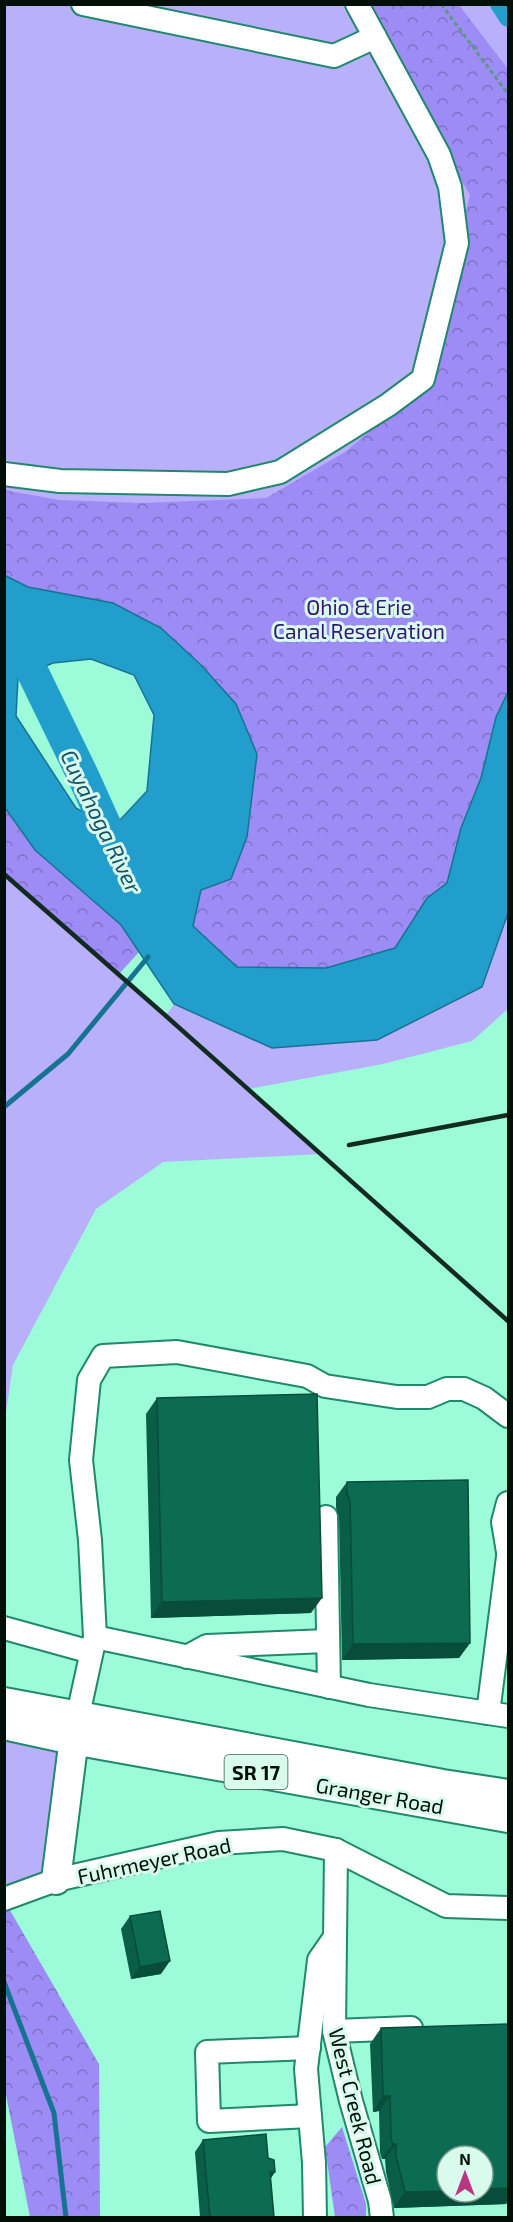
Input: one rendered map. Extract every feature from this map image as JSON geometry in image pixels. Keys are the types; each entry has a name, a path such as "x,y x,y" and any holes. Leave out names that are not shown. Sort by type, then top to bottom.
{"main road":[{"name":"Granger Road","path":"4,1702 75,1727 508,1818"},
{"name":"Granger Road","path":"4,1725 75,1727 508,1794"},
{"path":"56,1880 75,1727"}],"street":[{"path":"84,4 334,56 375,37"},
{"path":"4,474 60,482 228,484 280,472 388,405 423,379 457,243 450,187 439,155 357,4"},
{"path":"75,1727 93,1645 90,1540 81,1460 89,1380 103,1356 177,1352 308,1376 325,1386 397,1396 428,1396 447,1389 464,1389 491,1402 508,1416"},
{"path":"4,1628 93,1645 187,1657 329,1687 498,1714 508,1555 503,1522 508,1503"},
{"path":"326,1517 329,1687"},
{"path":"187,1657 207,1646 327,1641"},
{"name":"Fuhrmeyer Road","path":"4,1899 56,1880 219,1843 283,1839 336,1850 446,1906 508,1908"},
{"name":"West Creek Road","path":"336,1850 334,2031 351,2101 380,2201 382,2217"},
{"path":"315,2217 306,2069 319,1960 335,1936"},
{"path":"334,2031 427,2028"},
{"path":"309,2048 207,2052 208,2121 310,2116"}],"path":[{"path":"441,4 508,94"}],"green space":[{"path":"4,5 508,5 508,685 201,665 5,575"},
{"name":"Ohio & Erie Canal Reservation","path":"357,5 459,5 508,69 508,692 496,717 481,778 461,828 447,883 427,898 395,948 326,968 237,967 193,926 201,889 231,879 257,754 236,704 201,665 160,628 113,603 28,587 5,575 4,490 59,500 142,503 266,498 345,452 423,387 470,195"},
{"path":"4,808 35,850 121,925 139,952 119,974 5,874"},
{"path":"5,874 166,1015 174,1004 272,1048 482,987 508,913 508,1009 472,1041 383,1064 249,1089 321,1154 163,1162 96,1209 13,1365 5,1419"},
{"path":"4,1725 73,1740 56,1880 4,1899"},
{"path":"4,1900 99,2064 100,2217 30,2217 5,2090"},
{"path":"342,2127 366,2204 366,2217 335,2217 325,2147"}],"water":[{"path":"4,575 28,587 113,603 161,628 201,665 236,704 257,754 247,837 231,879 201,890 193,926 237,967 326,968 395,948 427,898 447,883 461,828 481,778 496,717 508,692 508,913 482,987 377,1040 272,1048 174,1004 121,925 35,850 5,808","holes":["91,659 134,675 154,715 147,791 121,819 97,820 76,808 16,716 18,678 53,663"]}],"building":[{"path":"317,1394 322,1598 162,1602 157,1398"},
{"path":"468,1480 470,1643 353,1644 350,1501 347,1482"},
{"path":"160,1911 170,1961 140,1967 130,1916"},
{"path":"508,2024 508,2188 495,2189 495,2144 435,2144 435,2191 405,2192 396,2156 396,2144 393,2144 391,2138 390,2096 383,2096 381,2028"},
{"path":"266,2134 268,2158 274,2160 275,2172 270,2172 274,2217 210,2217 203,2140"}],"waterway":[{"path":"499,4 508,18"},
{"name":"Cuyahoga River","path":"4,634 18,642 120,858"},
{"path":"4,1107 68,1054 148,957"},
{"path":"4,1982 54,2113 66,2218"}],"railway":[{"path":"4,874 508,1321"},
{"path":"349,1145 508,1115"}]}
